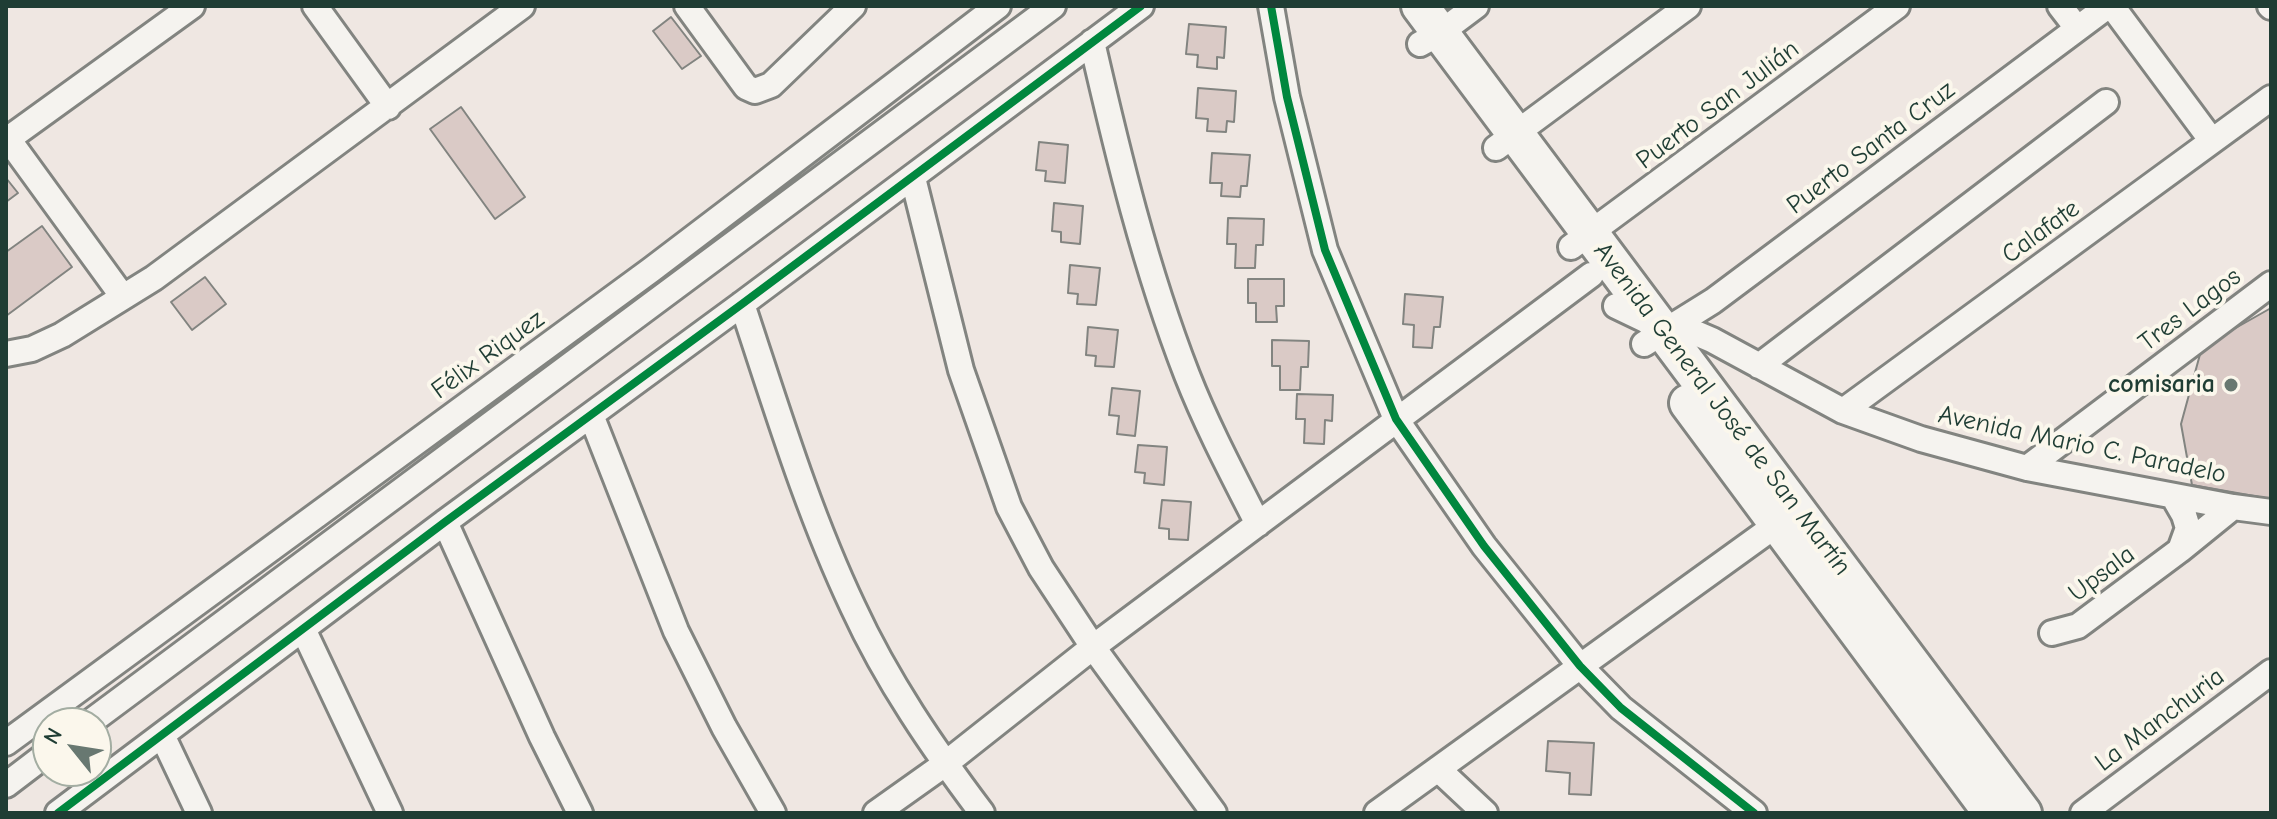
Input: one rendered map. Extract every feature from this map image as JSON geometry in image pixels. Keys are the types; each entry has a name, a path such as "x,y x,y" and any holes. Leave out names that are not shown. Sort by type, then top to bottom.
{"highway":[{"name":"Avenida General José de San Martín","path":"1394,6 1427,28 1584,252 1654,337 1787,516 2023,813"},
{"name":"Avenida General José de San Martín","path":"1584,252 1616,306 1654,337"},
{"name":"Avenida General José de San Martín","path":"1787,516 1992,813"}],"street":[{"path":"123,297 7,138 192,6"},
{"path":"315,6 388,107"},
{"path":"6,354 32,349 62,335 154,278 522,6"},
{"path":"687,6 746,87 755,91 771,85 853,6"},
{"name":"Félix Riquez","path":"6,743 639,279 998,6"},
{"path":"111,707 1053,6"},
{"path":"58,813 1141,6"},
{"path":"1271,6 1291,111 1325,250 1396,419 1484,546 1580,666 1621,708 1754,813"},
{"path":"1427,28 1476,6"},
{"path":"1506,141 1688,6"},
{"name":"Puerto San Julián","path":"876,813 945,764 1093,647 1396,419 1584,252 1897,6"},
{"path":"2060,6 2077,28"},
{"path":"2110,6 2212,141"},
{"name":"Puerto Santa Cruz","path":"1654,337 1713,301 2110,6"},
{"path":"1092,42 1132,212 1155,288 1188,377 1258,524"},
{"name":"Calafate","path":"1843,411 2271,98"},
{"path":"1759,366 2106,102"},
{"path":"913,178 961,370 1004,492 1041,568 1093,647 1214,813"},
{"name":"Tres Lagos","path":"2027,468 2271,284"},
{"path":"742,304 816,517 852,606 883,666 945,764 982,813"},
{"name":"Avenida Mario C. Paradelo","path":"1654,337 1698,334 1843,411 1921,439 2027,468 2271,512"},
{"path":"591,415 676,631 724,727 773,813"},
{"path":"2173,496 2188,528 2180,550"},
{"name":"Upsala","path":"2052,633 2078,626 2233,507"},
{"path":"1377,813 1787,516"},
{"path":"445,522 536,724 580,813"},
{"path":"303,629 390,813"},
{"name":"La Manchuria","path":"2083,813 2271,672"},
{"path":"162,735 199,813"},
{"path":"6,785 32,765"},
{"path":"1438,769 1485,813"}],"building":[{"path":"671,17 701,56 682,69 653,31"},
{"path":"1189,24 1226,27 1224,58 1217,57 1217,69 1197,67 1198,55 1186,54"},
{"path":"1198,88 1236,91 1234,122 1227,121 1226,132 1207,131 1208,119 1196,118"},
{"path":"461,107 525,197 495,219 430,129"},
{"path":"1039,142 1068,145 1065,183 1045,181 1046,171 1036,170"},
{"path":"1212,153 1250,155 1247,186 1241,186 1240,197 1221,196 1222,183 1210,183"},
{"path":"6,178 18,193 6,202"},
{"path":"1054,203 1083,206 1080,244 1061,242 1061,232 1052,231"},
{"path":"1228,218 1264,219 1263,245 1256,245 1255,268 1235,268 1236,244 1227,244"},
{"path":"42,226 72,267 6,316 6,252"},
{"path":"1070,265 1100,268 1096,305 1077,304 1078,294 1068,293"},
{"path":"205,277 226,304 192,330 171,302"},
{"path":"1248,279 1284,279 1284,306 1276,306 1277,322 1256,322 1256,303 1248,303"},
{"path":"1405,294 1443,297 1440,327 1434,327 1432,348 1413,347 1414,325 1403,324"},
{"name":"comisaria","path":"2271,308 2271,499 2192,485 2181,424 2202,347"},
{"path":"1088,327 1118,330 1114,367 1095,366 1096,356 1086,355"},
{"path":"1272,340 1309,341 1308,367 1301,367 1300,390 1280,390 1280,366 1272,366"},
{"path":"1112,388 1140,391 1135,436 1117,434 1119,416 1109,415"},
{"path":"1297,394 1333,395 1332,421 1325,420 1324,444 1304,443 1305,419 1296,419"},
{"path":"1138,445 1167,447 1164,485 1144,483 1145,473 1135,472"},
{"path":"1162,500 1191,502 1188,540 1169,539 1169,529 1159,528"},
{"path":"1548,741 1594,743 1591,795 1569,794 1570,773 1546,771"}],"cycle path":[{"path":"58,813 1141,6"},
{"path":"1271,6 1287,97 1325,250 1396,419 1484,546 1580,666 1621,708 1754,813"}],"place":[{"name":"comisaria","path":"2231,385"}]}
